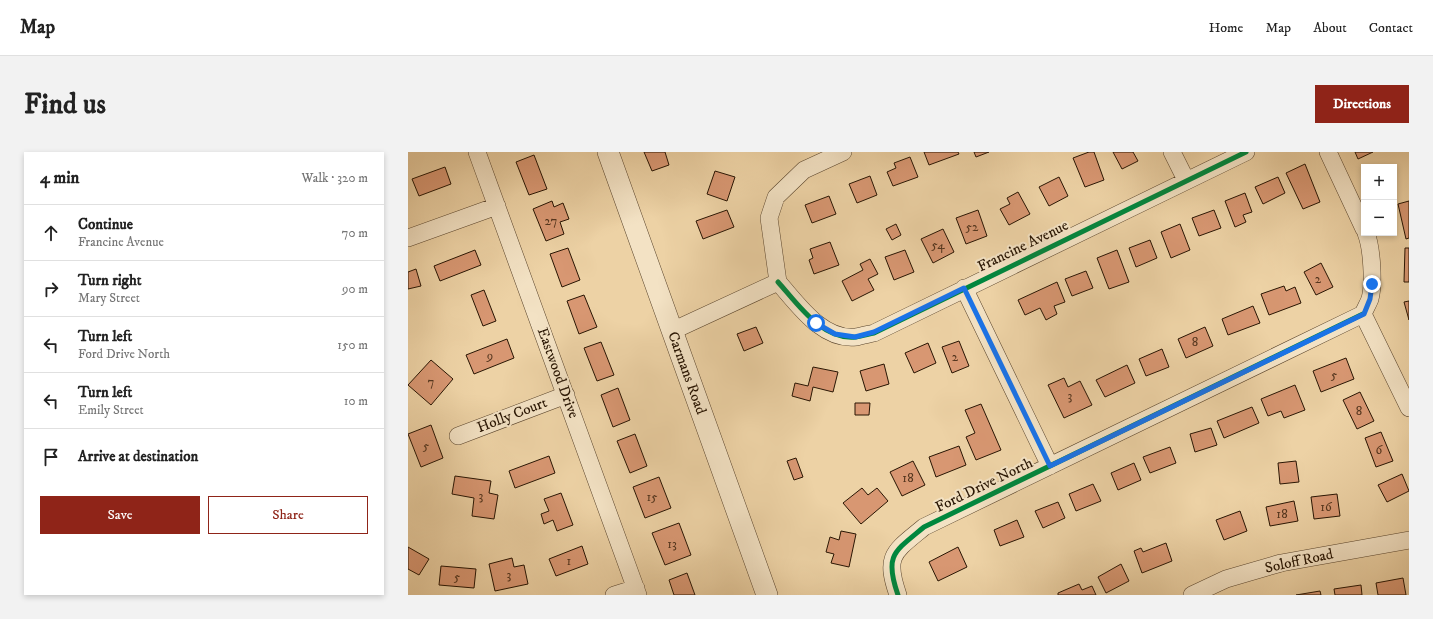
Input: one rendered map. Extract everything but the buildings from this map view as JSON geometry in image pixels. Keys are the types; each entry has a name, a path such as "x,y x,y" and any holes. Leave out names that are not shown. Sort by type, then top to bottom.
{"street":[{"name":"Eastwood Drive","path":"477,152 637,592"},
{"name":"Carmans Road","path":"608,152 767,595"},
{"path":"672,331 778,282 769,218 776,197 804,170 843,152"},
{"path":"1172,152 1186,180"},
{"name":"Francine Avenue","path":"778,282 816,323 835,334 855,337 874,332 1246,152"},
{"path":"1328,152 1361,223"},
{"path":"408,238 497,206"},
{"path":"1367,236 1369,240 1372,284 1370,299 1364,314 1409,408"},
{"path":"964,288 1050,466"},
{"name":"Ford Drive North","path":"898,595 890,568 894,556 900,547 924,527 1364,314"},
{"name":"Holly Court","path":"458,436 566,395"},
{"name":"Soloff Road","path":"1192,595 1226,579 1281,563 1409,540"},
{"path":"614,595 637,592"}],"cycle path":[{"path":"778,282 811,319 832,333 844,337 856,337 874,333 1246,152"},
{"path":"898,595 892,571 894,555 905,543 924,527 1363,314"}],"route":[{"path":"816,323 835,334 855,337 874,332 964,288 1050,466 1364,314 1370,299 1372,284"}]}
